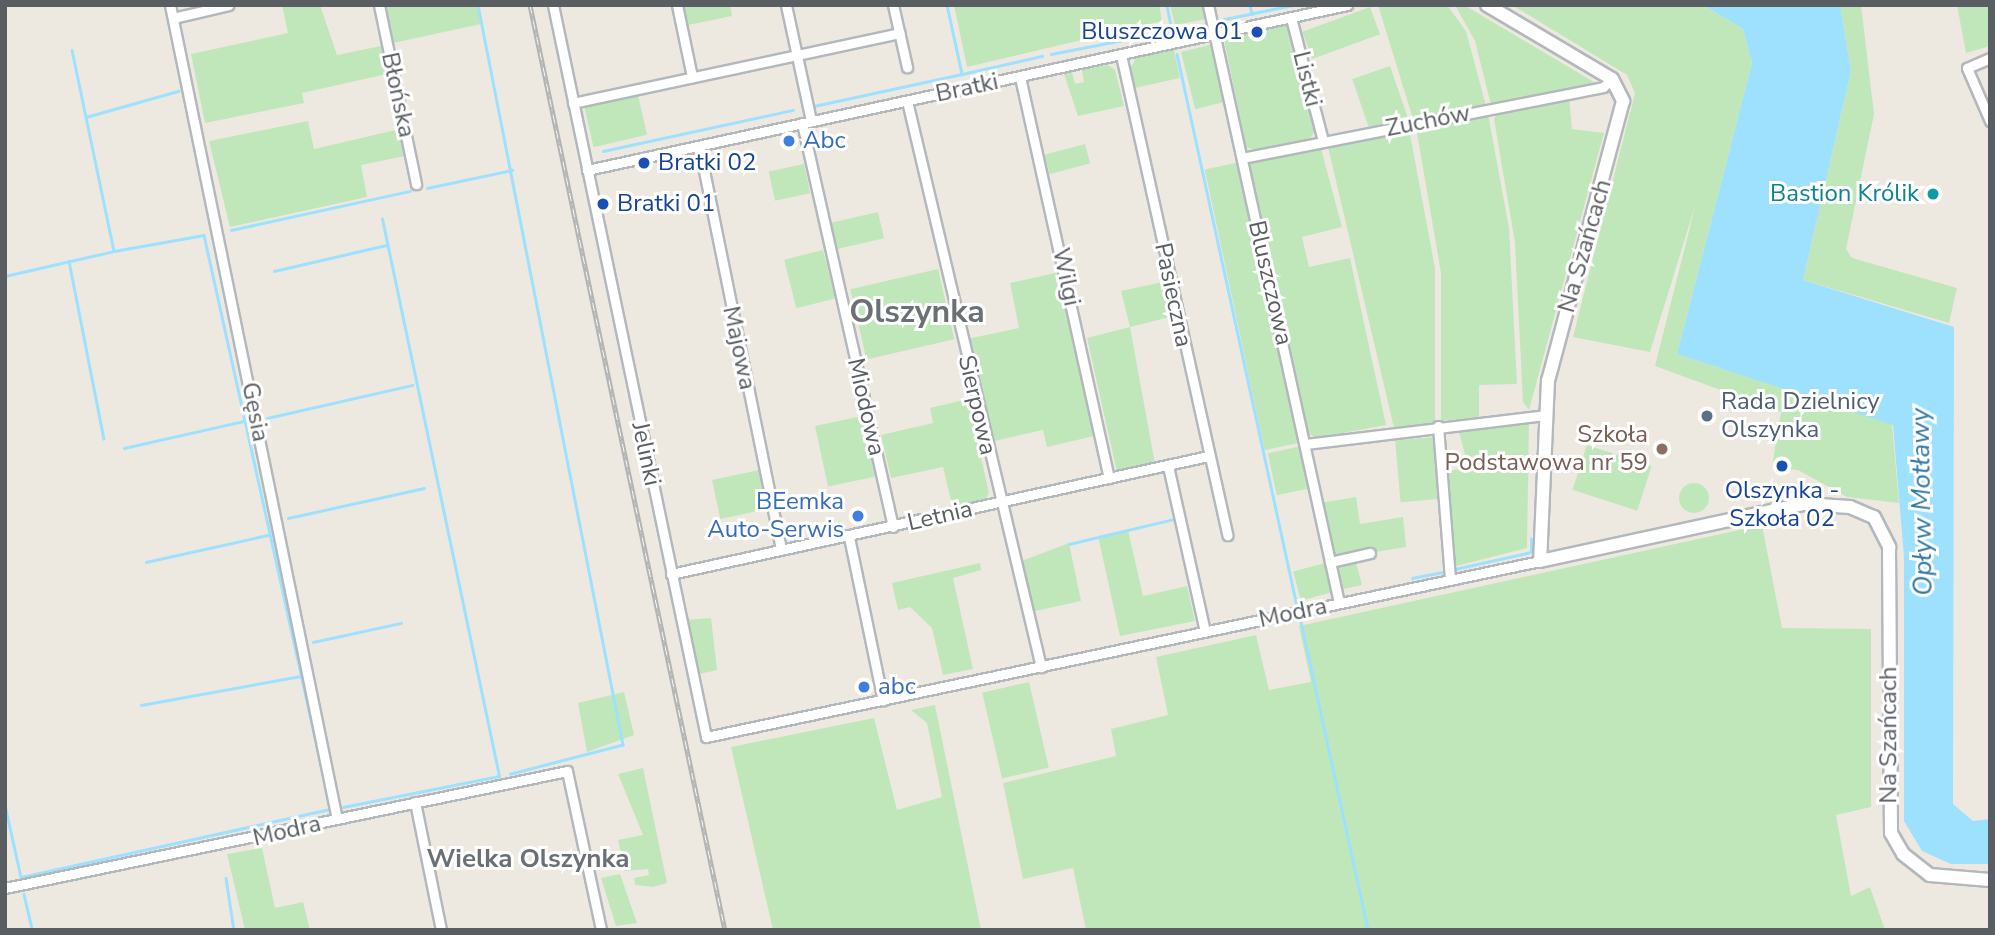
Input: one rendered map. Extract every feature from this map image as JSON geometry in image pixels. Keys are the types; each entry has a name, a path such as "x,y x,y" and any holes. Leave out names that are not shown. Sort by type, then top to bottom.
{"street":[{"name":"Gęsia","path":"170,5 337,819"},
{"path":"173,18 229,5"},
{"name":"Błońska","path":"379,5 416,184"},
{"name":"Jelinki","path":"553,5 706,737"},
{"path":"677,5 692,77"},
{"name":"Miodowa","path":"786,5 807,122 893,527"},
{"path":"894,5 908,68"},
{"name":"Bluszczowa","path":"1208,5 1339,603"},
{"name":"Bratki","path":"587,170 1347,5"},
{"path":"1487,5 1612,79"},
{"name":"Listki","path":"1291,18 1323,141"},
{"path":"573,103 900,33"},
{"name":"Pasieczna","path":"1121,55 1227,535"},
{"path":"1990,58 1967,68 1990,121"},
{"name":"Wilgi","path":"1020,76 1109,478"},
{"name":"Zuchów","path":"1242,158 1603,87 1612,79"},
{"name":"Na Szańcach","path":"1540,561 1544,415 1620,119 1622,92 1612,79"},
{"name":"Sierpowa","path":"907,101 999,503 1041,667"},
{"name":"Majowa","path":"699,146 781,550"},
{"path":"1306,444 1544,415"},
{"path":"1438,426 1450,580"},
{"name":"Letnia","path":"671,574 1208,456"},
{"path":"1168,466 1205,632"},
{"name":"Modra","path":"706,737 1804,503 1850,507 1878,520"},
{"name":"Na Szańcach","path":"1878,520 1889,547 1891,833 1903,854 1930,875 1990,880"},
{"path":"849,537 883,701"},
{"path":"1330,562 1370,553"},
{"name":"Modra","path":"5,888 568,771 601,930"},
{"path":"415,802 441,930"}],"green space":[{"path":"282,5 320,5 337,55 381,46 387,74 302,93 304,103 205,123 191,54 288,33"},
{"path":"384,5 477,5 481,24 393,43"},
{"path":"684,5 730,5 732,16 688,25"},
{"path":"954,5 1159,5 1162,21 967,67"},
{"path":"1170,5 1203,5 1206,19 1175,25"},
{"path":"1378,5 1447,5 1466,31 1486,106 1413,119"},
{"path":"1455,5 1464,5 1599,85 1491,105 1475,41"},
{"path":"1512,5 1703,5 1743,29 1752,63 1677,354 1892,424 1899,503 1847,497 1798,470 1772,467 1781,412 1655,366 1696,203 1650,352 1573,337 1635,93 1627,75"},
{"path":"1840,5 1861,5 1874,114 1846,249 1852,258 1957,288 1949,323 1803,280 1851,71"},
{"path":"1957,5 1990,5 1990,46 1966,53"},
{"path":"1370,7 1380,34 1312,59 1302,32"},
{"path":"1287,25 1314,132 1308,142 1257,151 1246,147 1224,39"},
{"path":"1213,44 1227,101 1195,109 1181,52"},
{"path":"1174,50 1180,78 1135,88 1131,67 1136,58"},
{"path":"1108,65 1115,70 1124,106 1078,116 1064,74 1072,72 1075,84 1084,82 1082,70"},
{"path":"1390,66 1408,119 1370,132 1352,79"},
{"path":"637,91 647,135 594,147 583,103"},
{"path":"1569,97 1572,129 1604,133 1529,410 1523,402 1515,243 1494,119 1499,111"},
{"path":"1488,114 1509,228 1517,384 1479,385 1479,417 1441,421 1441,273 1417,133 1422,126"},
{"path":"308,121 314,149 400,129 405,156 361,165 367,197 230,227 209,141"},
{"path":"1409,129 1435,268 1435,422 1394,428 1328,147"},
{"path":"1085,144 1090,163 1050,174 1044,155"},
{"path":"1320,145 1342,227 1302,237 1309,267 1350,258 1386,425 1316,438 1305,431 1248,161"},
{"path":"1240,162 1300,443 1264,450 1205,169"},
{"path":"804,164 810,193 775,201 769,171"},
{"path":"878,212 884,238 837,249 831,223"},
{"path":"823,250 835,299 796,308 784,260"},
{"path":"938,269 954,339 867,359 850,289"},
{"path":"1060,272 1094,436 1047,447 1043,430 990,442 967,339 1019,328 1010,283"},
{"path":"1163,282 1170,317 1130,327 1121,291"},
{"path":"1130,327 1155,464 1117,472 1087,338"},
{"path":"968,399 989,493 984,501 953,509 943,467 891,478 881,435 933,423 930,408"},
{"path":"862,416 875,477 828,487 815,426"},
{"path":"1529,419 1527,548 1452,567 1444,472 1468,467 1458,427"},
{"path":"1435,437 1440,499 1401,502 1395,440"},
{"path":"1587,445 1652,466 1637,511 1572,490"},
{"path":"1302,446 1311,488 1277,495 1268,453"},
{"path":"759,470 767,509 720,519 712,480"},
{"path":"1694,483 1704,488 1709,498 1704,508 1694,513 1684,508 1679,498 1684,488"},
{"path":"1356,497 1360,524 1403,517 1406,547 1332,559 1320,503"},
{"path":"1762,525 1782,628 1871,629 1871,807 1836,815 1851,896 1870,887 1885,930 1086,930 1073,868 1023,879 1003,783 1116,756 1111,729 1168,715 1156,657 1256,635 1269,690 1311,682 1299,626"},
{"path":"1128,530 1143,596 1187,586 1195,621 1120,636 1098,536"},
{"path":"1069,543 1081,601 1031,612 1019,562"},
{"path":"1355,559 1362,585 1339,590 1337,564"},
{"path":"980,563 981,570 953,578 973,669 943,675 932,628 910,607 898,610 892,583"},
{"path":"1325,563 1333,592 1301,601 1293,572"},
{"path":"711,618 717,670 695,675 685,620"},
{"path":"1029,682 1049,768 1002,779 982,693"},
{"path":"624,692 634,735 587,752 578,703"},
{"path":"935,705 981,930 773,930 731,747 874,718 897,810 942,797 927,723 911,710"},
{"path":"643,768 667,883 653,887 635,885 634,878 649,875 648,869 625,871 618,840 643,835 618,774"},
{"path":"262,848 275,908 303,902 310,930 245,930 227,854"},
{"path":"620,874 637,923 616,926 601,878"}],"water":[{"name":"Opływ Motławy","path":"1703,5 1840,5 1851,71 1803,280 1954,327 1953,804 1973,821 1990,819 1990,864 1951,864 1922,851 1904,821 1904,557 1893,425 1677,354 1752,63 1743,29"}],"waterway":[{"path":"478,5 623,745 511,774"},
{"path":"947,5 962,74 1042,56"},
{"path":"1167,5 1173,35"},
{"path":"1250,5 1252,14"},
{"path":"1220,20 1293,5"},
{"path":"1168,31 1206,24"},
{"path":"1051,54 1164,32"},
{"path":"72,50 114,251 204,235 328,796"},
{"path":"1177,54 1297,606"},
{"path":"814,106 962,74"},
{"path":"86,117 178,91"},
{"path":"603,151 793,110"},
{"path":"427,188 512,170"},
{"path":"231,230 410,191"},
{"path":"343,807 499,776 382,219"},
{"path":"274,271 387,245"},
{"path":"5,276 114,251"},
{"path":"69,261 104,439"},
{"path":"267,418 412,385"},
{"path":"124,448 244,421"},
{"path":"288,518 424,488"},
{"path":"1069,544 1174,519"},
{"path":"146,562 268,535"},
{"path":"1455,569 1531,552 1531,539"},
{"path":"1412,578 1442,572"},
{"path":"1301,622 1368,930"},
{"path":"313,642 401,623"},
{"path":"141,705 300,676"},
{"path":"5,805 21,877 330,809"},
{"path":"226,878 234,930"},
{"path":"24,894 32,930"}],"railway":[{"path":"530,5 725,930"}],"place":[{"name":"Bluszczowa 01","path":"1257,32"},
{"name":"Abc","path":"789,141"},
{"name":"Bratki 02","path":"644,163"},
{"name":"Bastion Królik","path":"1933,194"},
{"name":"Bratki 01","path":"603,204"},
{"name":"Rada Dzielnicy Olszynka","path":"1707,416"},
{"name":"Szkoła Podstawowa nr 59","path":"1662,449"},
{"name":"Olszynka - Szkoła 02","path":"1782,466"},
{"name":"BEemka Auto-Serwis","path":"858,516"},
{"name":"abc","path":"864,687"}],"district":[{"name":"Olszynka","path":"917,312"},
{"name":"Wielka Olszynka","path":"528,859"}]}
